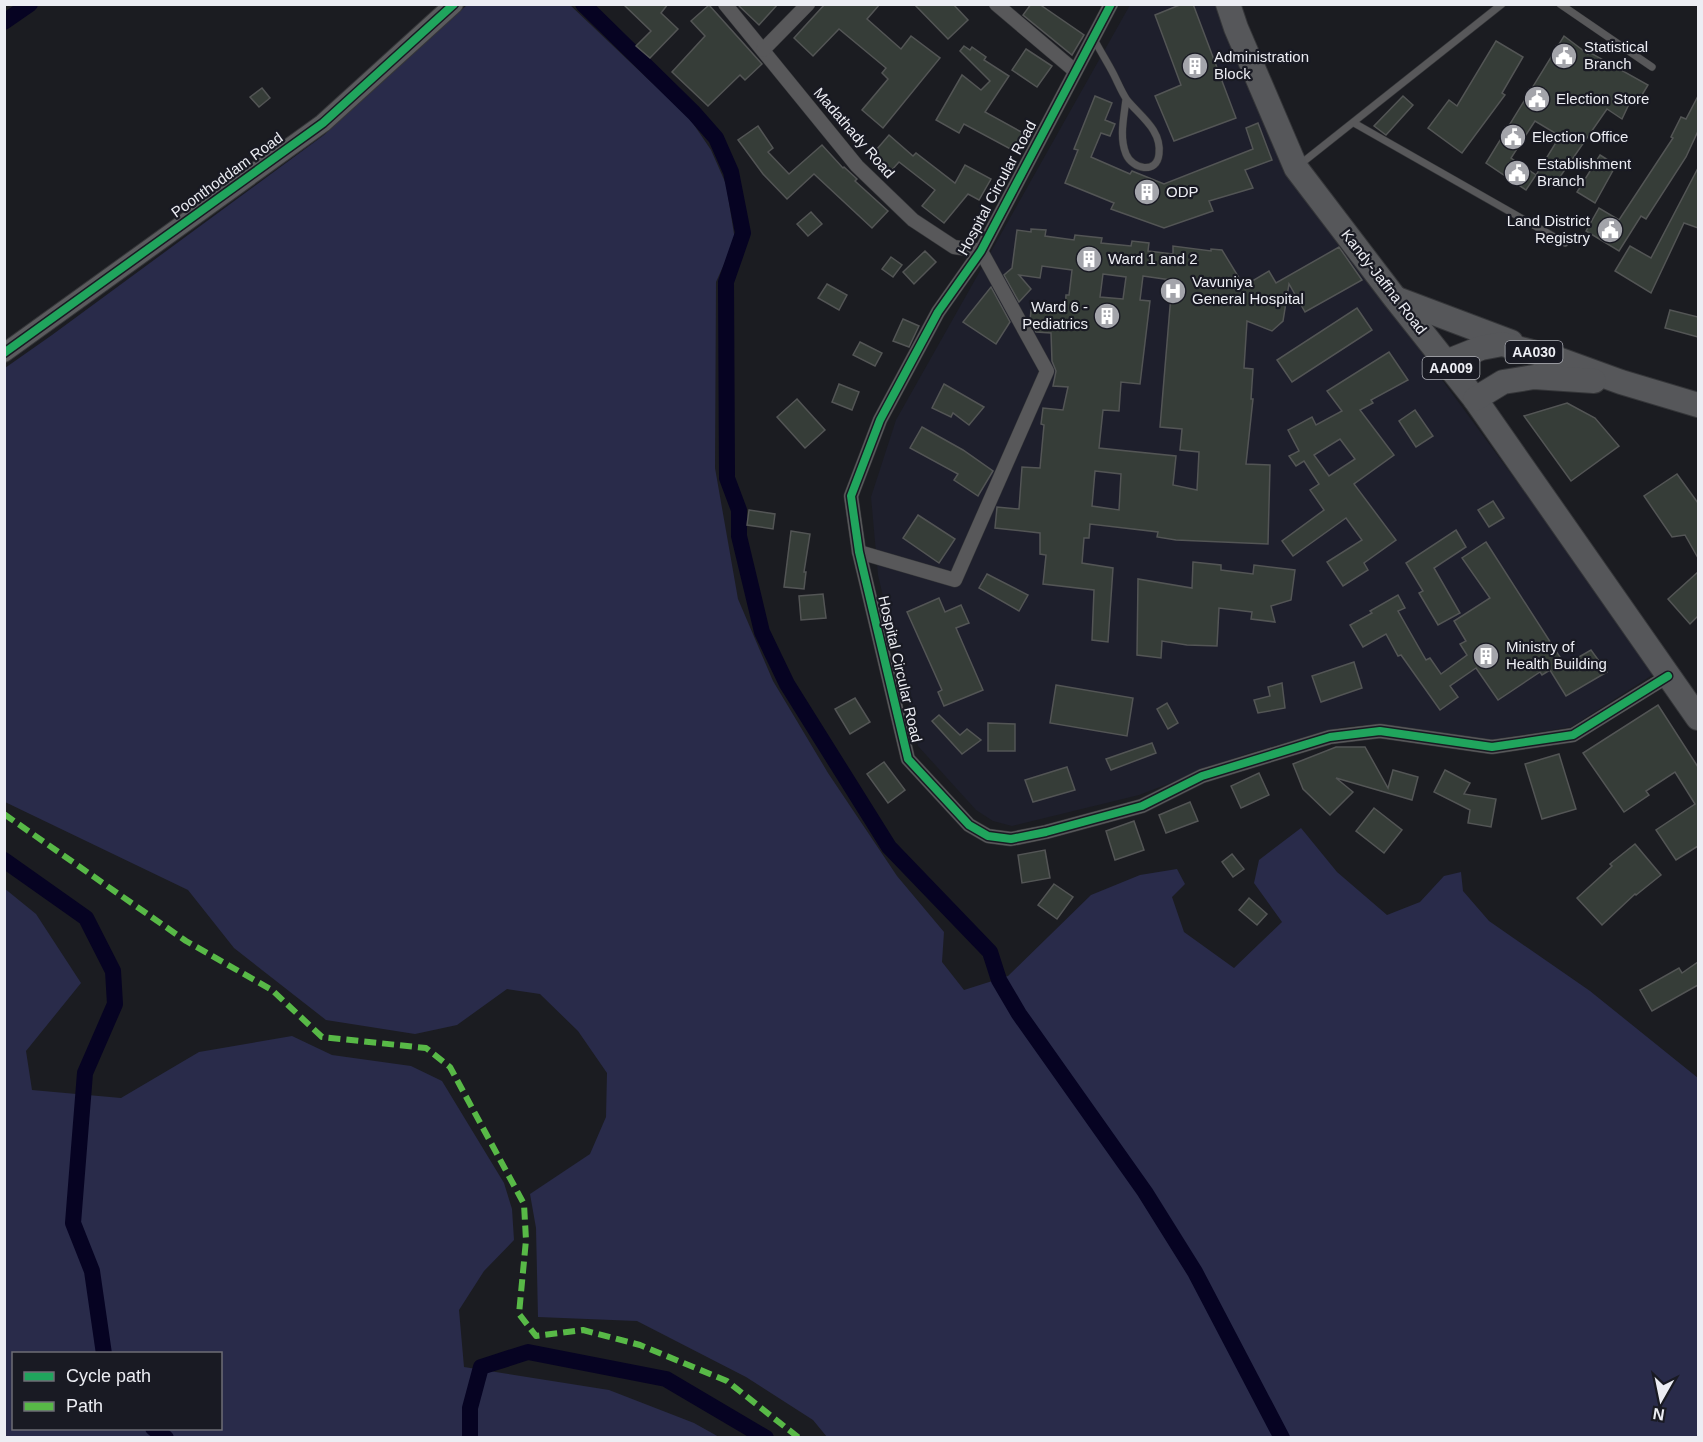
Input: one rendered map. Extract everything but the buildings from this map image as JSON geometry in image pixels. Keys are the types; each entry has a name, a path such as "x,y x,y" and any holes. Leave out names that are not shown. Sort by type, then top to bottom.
{"highway":[{"name":"Kandy-Jaffna Road","path":"1228,4 1236,28 1296,168 1475,399 1698,718"},
{"path":"1395,298 1555,358"},
{"name":"AA030","path":"1446,362 1481,348 1502,344 1555,358 1621,382 1698,405"},
{"name":"AA030","path":"1475,399 1503,382 1534,377 1621,382"}],"street":[{"name":"Poonthoddam Road","path":"4,353 323,123 454,4"},
{"name":"Madathady Road","path":"725,4 857,166 913,220 954,247 981,251"},
{"path":"763,50 808,4"},
{"path":"996,4 1075,71"},
{"name":"Hospital Circular Road","path":"1111,4 981,251 938,312 880,420 851,496 858,552 908,759 969,825 988,836 1011,839 1142,806 1202,776 1330,737 1380,731 1492,747 1573,735 1668,676"},
{"path":"858,552 955,580 1047,371 981,251"}],"lane":[{"path":"1296,168 1502,4"},
{"path":"1560,4 1652,67"},
{"path":"1094,39 1126,99 1152,127 1158,143 1159,155 1156,163 1150,167 1140,168 1130,162 1125,152 1122,127 1126,99"},
{"path":"1354,123 1565,243"}],"shaded area":[{"path":"467,5 570,5 690,119 711,150 726,184 735,240 716,282 715,468 738,599 773,681 828,773 897,876 944,932 942,962 964,990 1008,976 1091,895 1140,875 1177,869 1185,884 1172,897 1184,932 1234,968 1282,922 1254,883 1259,860 1301,828 1337,872 1387,915 1420,902 1444,876 1461,872 1463,891 1489,921 1590,991 1698,1078 1698,1437 827,1437 813,1420 746,1377 637,1321 538,1317 536,1228 530,1194 590,1154 606,1117 607,1073 578,1031 540,994 507,989 457,1025 415,1034 326,1020 234,948 188,890 5,802 5,368 324,135"},
{"name":"Vavuniya General Hospital","path":"1130,5 1215,5 1281,161 1657,672 1571,727 1490,740 1379,724 1343,727 1249,753 1139,795 1012,826 993,821 976,810 918,746 878,575 871,497 896,420"},
{"path":"4,888 36,914 81,983 26,1051 32,1090 121,1098 199,1052 292,1036 332,1055 411,1066 442,1081 504,1183 512,1209 514,1240 484,1271 459,1310 464,1367 609,1390 694,1423 719,1437 5,1437"}],"waterway":[{"path":"4,22 30,4"},
{"path":"583,4 694,113 716,138 731,172 743,233 726,282 727,478 739,510 739,536 762,632 787,684 889,847 990,952 999,980 1019,1014 1145,1192 1195,1272 1282,1438"},
{"path":"4,860 86,918 113,971 115,1004 85,1073 73,1223 92,1271 104,1352"},
{"path":"470,1438 470,1408 481,1367 528,1352 666,1379 766,1438"},
{"path":"156,1430 166,1438"}],"marked path":[{"path":"4,814 186,941 272,990 322,1037 426,1048 450,1067 524,1204 526,1240 519,1314 536,1336 583,1330 640,1345 727,1381 799,1438"}],"cycle path":[{"path":"4,353 323,123 454,4"},
{"path":"1111,4 981,251 938,312 880,420 851,496 859,552 908,759 969,825 988,836 1011,839 1142,806 1202,776 1330,737 1380,731 1492,747 1573,735 1668,676"}],"place":[{"name":"Statistical Branch","path":"1564,56"},
{"name":"Administration Block","path":"1195,66"},
{"name":"Election Store","path":"1537,99"},
{"name":"Election Office","path":"1513,137"},
{"name":"Establishment Branch","path":"1517,173"},
{"name":"ODP","path":"1147,192"},
{"name":"Land District Registry","path":"1610,230"},
{"name":"Ward 1 and 2","path":"1089,259"},
{"name":"Vavuniya General Hospital","path":"1173,291"},
{"name":"Ward 6 - Pediatrics","path":"1107,316"},
{"name":"Ministry of Health Building","path":"1486,656"}]}
